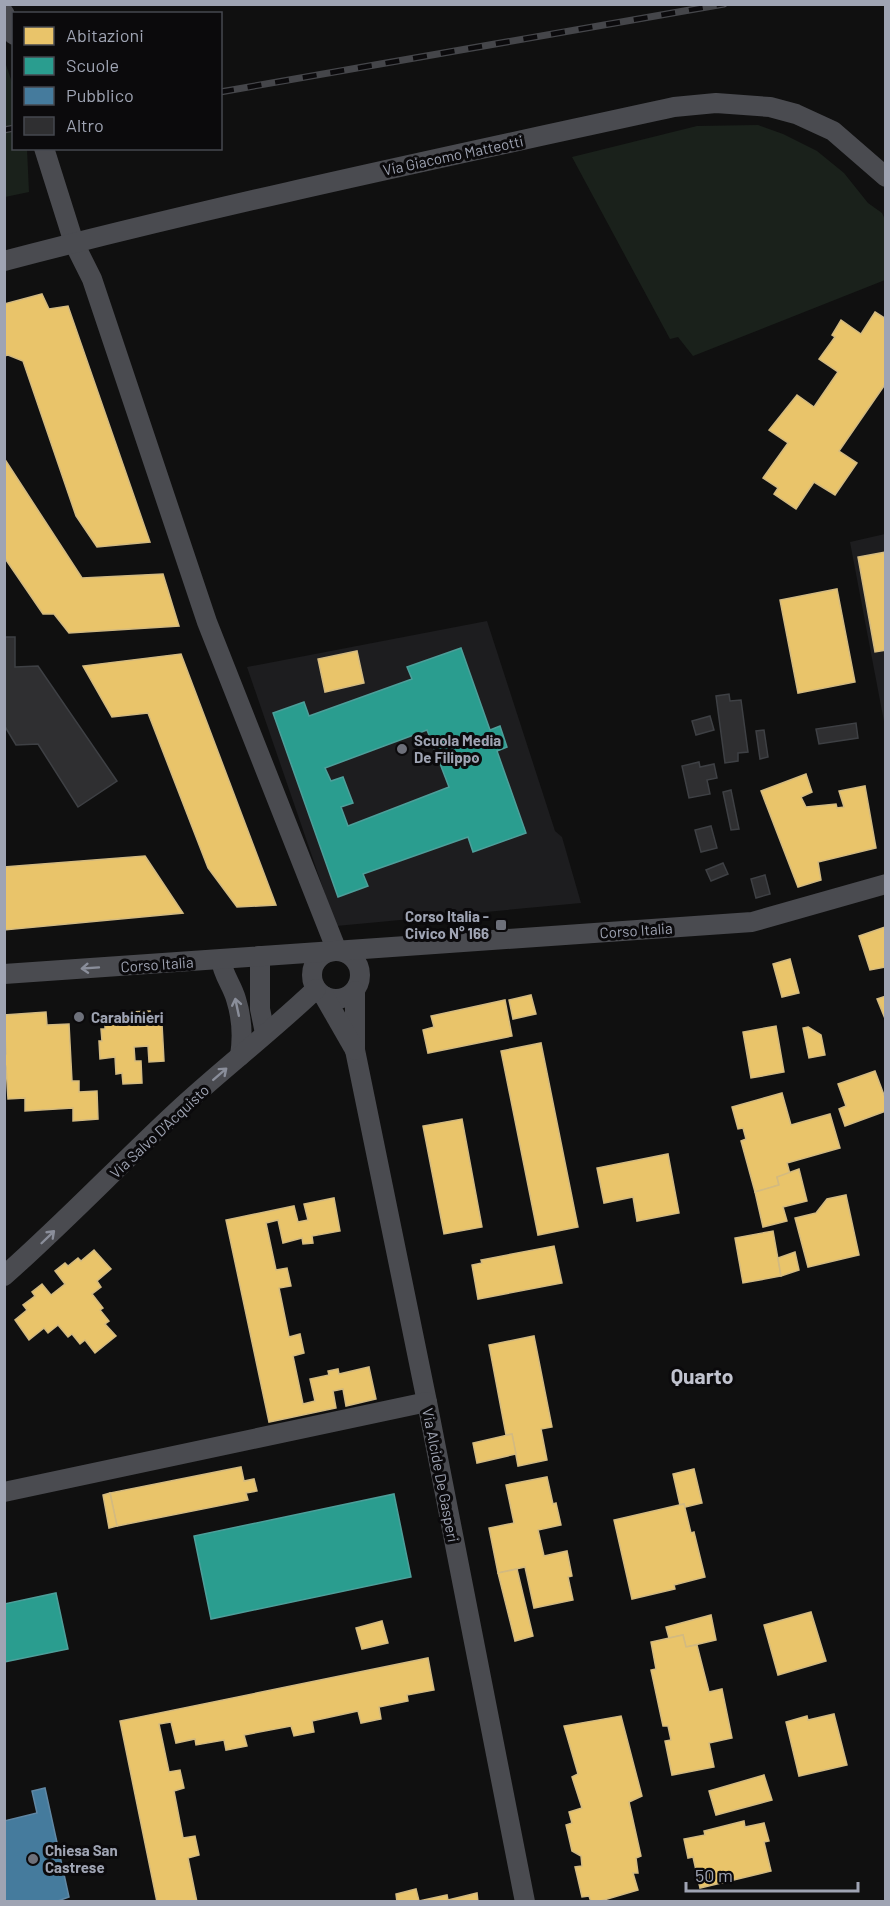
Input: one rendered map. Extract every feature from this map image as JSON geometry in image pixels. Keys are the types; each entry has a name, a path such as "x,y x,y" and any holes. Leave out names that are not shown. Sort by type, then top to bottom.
{"street":[{"path":"4,13 12,31"},
{"name":"Via Giacomo Matteotti","path":"4,261 355,177 674,106 716,103 770,106 796,114 833,131 885,177"},
{"path":"45,150 74,243 92,279 207,622 337,951"},
{"name":"Corso Italia","path":"4,974 752,922 885,884"},
{"path":"361,971 358,963 345,952 328,952 315,964 312,981 320,993 335,999 346,998 355,991 360,982 361,971 369,957 381,948"},
{"path":"260,956 260,1009 266,1033"},
{"path":"221,960 223,971 236,998 243,1037 240,1056"},
{"name":"Via Alcide De Gasperi","path":"355,991 355,1050 525,1902"},
{"name":"Via Salvo D'Acquisto","path":"4,1276 176,1111 266,1033 320,993"},
{"name":"Via Alcide De Gasperi","path":"320,993 355,1050"},
{"path":"4,1492 427,1402"}],"shaded area":[{"path":"5,62 12,82 12,150 27,150 29,192 5,197"},
{"path":"758,125 783,134 817,151 844,173 868,203 882,213 886,222 885,280 693,356 678,337 670,339 572,157 697,126"},
{"path":"885,534 885,727 850,542"},
{"name":"Scuola Media De Filippo","path":"487,621 555,831 562,837 581,903 336,926 247,667"}],"building: Abitazioni":[{"path":"42,294 49,309 68,306 150,542 97,547 76,516 23,361 8,355 4,356 4,304"},
{"path":"875,312 886,319 886,383 839,451 857,463 835,495 814,482 796,509 774,494 778,488 763,478 788,443 769,430 797,395 814,407 838,372 819,359 835,337 832,335 841,320 861,334"},
{"path":"4,458 82,578 163,574 179,626 69,633 54,614 43,614 4,557"},
{"path":"886,552 886,650 875,652 858,557"},
{"path":"837,589 855,682 798,693 780,600"},
{"path":"357,651 364,683 325,692 318,659"},
{"path":"181,654 276,905 237,907 208,868 148,713 112,717 83,666"},
{"path":"806,774 812,792 801,797 806,807 836,804 837,808 844,807 839,791 865,786 876,848 818,862 821,880 798,887 761,791"},
{"path":"145,856 183,913 4,930 4,867"},
{"path":"885,927 886,967 870,970 859,936"},
{"path":"790,959 799,993 782,997 773,964"},
{"path":"531,995 536,1014 513,1019 509,1000"},
{"path":"886,996 886,1021 877,999"},
{"path":"505,1000 512,1036 428,1053 423,1030 434,1027 431,1016"},
{"path":"150,1011 151,1025 162,1024 164,1061 149,1062 148,1046 134,1047 135,1061 141,1061 142,1083 123,1084 122,1073 116,1074 115,1057 100,1059 99,1041 102,1041 101,1029 105,1029 105,1016 129,1015 132,1021 131,1012"},
{"path":"46,1012 47,1025 69,1024 72,1081 79,1081 79,1092 97,1091 98,1119 73,1121 73,1108 25,1111 25,1098 8,1099 6,1066 4,1066 4,1054 6,1054 4,1015"},
{"path":"776,1026 784,1072 751,1078 743,1032"},
{"path":"808,1027 821,1035 825,1055 809,1058 803,1028"},
{"path":"541,1043 578,1227 538,1235 501,1051"},
{"path":"875,1071 884,1095 886,1094 886,1111 845,1126 839,1109 846,1106 838,1084"},
{"path":"782,1093 791,1125 830,1114 840,1148 787,1163 790,1174 777,1177 779,1185 755,1192 741,1141 746,1139 743,1128 738,1129 732,1107"},
{"path":"462,1119 482,1227 444,1234 423,1126"},
{"path":"668,1154 679,1213 637,1221 633,1197 604,1203 597,1168"},
{"path":"799,1169 807,1201 783,1207 787,1221 763,1227 755,1192 779,1185 777,1177"},
{"path":"846,1195 859,1255 808,1267 795,1218 816,1213 827,1199"},
{"path":"334,1198 340,1231 312,1236 313,1243 303,1244 302,1238 283,1243 278,1220 266,1223 276,1270 287,1268 291,1286 279,1288 289,1337 300,1334 304,1353 293,1356 303,1404 315,1401 310,1379 329,1375 328,1371 338,1369 339,1374 369,1367 376,1399 346,1406 343,1389 333,1391 336,1408 269,1422 226,1220 294,1206 298,1222 308,1220 304,1204"},
{"path":"773,1231 781,1276 743,1283 735,1238"},
{"path":"554,1246 562,1283 478,1299 472,1265 482,1263 481,1260"},
{"path":"94,1250 111,1269 97,1281 101,1287 92,1294 103,1308 100,1310 109,1321 105,1324 116,1336 95,1353 85,1340 80,1344 72,1334 68,1337 58,1325 48,1333 44,1328 29,1340 15,1320 27,1310 23,1305 35,1296 32,1292 42,1284 51,1295 65,1284 55,1271 65,1263 68,1266 78,1258 81,1261"},
{"path":"795,1252 799,1270 781,1276 778,1258"},
{"path":"534,1336 552,1427 541,1429 547,1460 518,1466 512,1434 506,1435 489,1345"},
{"path":"512,1434 516,1454 477,1463 473,1443"},
{"path":"241,1467 244,1481 254,1479 257,1491 246,1493 248,1500 117,1526 110,1493"},
{"path":"694,1469 702,1503 685,1507 684,1504 680,1505 673,1474"},
{"path":"547,1477 561,1525 538,1530 544,1556 567,1551 572,1576 568,1577 573,1600 534,1608 525,1567 498,1573 489,1528 514,1523 506,1485"},
{"path":"110,1493 117,1526 109,1528 103,1495"},
{"path":"684,1504 691,1533 694,1532 705,1577 674,1585 675,1589 632,1599 614,1520"},
{"path":"517,1569 533,1636 515,1641 498,1573"},
{"path":"811,1612 826,1661 778,1675 764,1625"},
{"path":"711,1615 716,1640 686,1647 683,1635 669,1638 666,1627"},
{"path":"382,1621 388,1643 362,1649 356,1628"},
{"path":"683,1635 686,1647 697,1645 709,1692 722,1689 732,1738 709,1743 714,1767 672,1775 665,1741 671,1740 668,1726 663,1726 651,1670 656,1669 651,1642"},
{"path":"428,1658 434,1690 407,1695 408,1701 379,1707 381,1719 361,1723 358,1711 312,1721 314,1732 294,1736 291,1726 244,1735 247,1746 226,1750 224,1740 196,1745 195,1739 176,1743 171,1722 159,1724 169,1772 180,1770 184,1788 174,1791 183,1838 195,1836 199,1855 188,1858 197,1902 157,1902 120,1721"},
{"path":"834,1714 847,1765 799,1776 786,1722 807,1716 808,1720"},
{"path":"621,1716 642,1796 629,1802 641,1856 636,1858 638,1873 633,1873 638,1890 591,1902 589,1896 582,1897 575,1867 582,1866 581,1856 572,1851 566,1825 572,1823 569,1812 582,1808 572,1777 578,1774 564,1726"},
{"path":"764,1775 772,1800 716,1815 709,1791"},
{"path":"744,1821 745,1827 764,1823 769,1841 764,1842 771,1871 700,1888 693,1857 688,1858 684,1839 705,1835 704,1831"},
{"path":"416,1889 419,1901 447,1895 448,1900 477,1893 478,1902 397,1902 396,1894"}],"building: Scuole":[{"path":"461,648 490,730 500,726 507,747 497,751 526,833 473,852 468,837 363,874 368,886 338,897 273,713 304,702 309,716 412,679 407,667","holes":["427,730 449,787 348,826 341,807 353,803 343,777 331,781 325,768"]},
{"path":"394,1494 411,1577 211,1619 194,1536"},
{"path":"56,1593 68,1649 4,1662 4,1604"}],"building: Pubblico":[{"name":"Chiesa San Castrese","path":"45,1788 69,1897 55,1902 4,1902 4,1821 37,1813 32,1791"}],"building: Altro":[{"path":"4,637 15,637 15,667 38,666 117,781 78,807 38,744 16,745 4,725"},
{"path":"729,694 730,701 741,700 748,752 738,753 738,761 725,763 716,696"},
{"path":"710,716 714,730 696,735 692,721"},
{"path":"856,723 858,738 819,744 816,729"},
{"path":"764,730 768,757 760,759 756,731"},
{"path":"699,762 700,767 714,764 717,778 707,780 710,794 689,798 682,766"},
{"path":"731,790 739,829 731,830 723,792"},
{"path":"711,826 717,848 701,852 695,830"},
{"path":"723,863 728,874 711,881 706,870"},
{"path":"765,875 770,894 756,898 751,879"}],"railway":[{"path":"222,92 724,4"},
{"path":"4,130 12,128"}],"place":[{"name":"Scuola Media De Filippo","path":"402,749"},
{"name":"Corso Italia - Civico N° 166","path":"501,925"},
{"name":"Carabinieri","path":"79,1017"},
{"name":"Chiesa San Castrese","path":"33,1859"}],"district":[{"name":"Quarto","path":"702,1375"}]}
